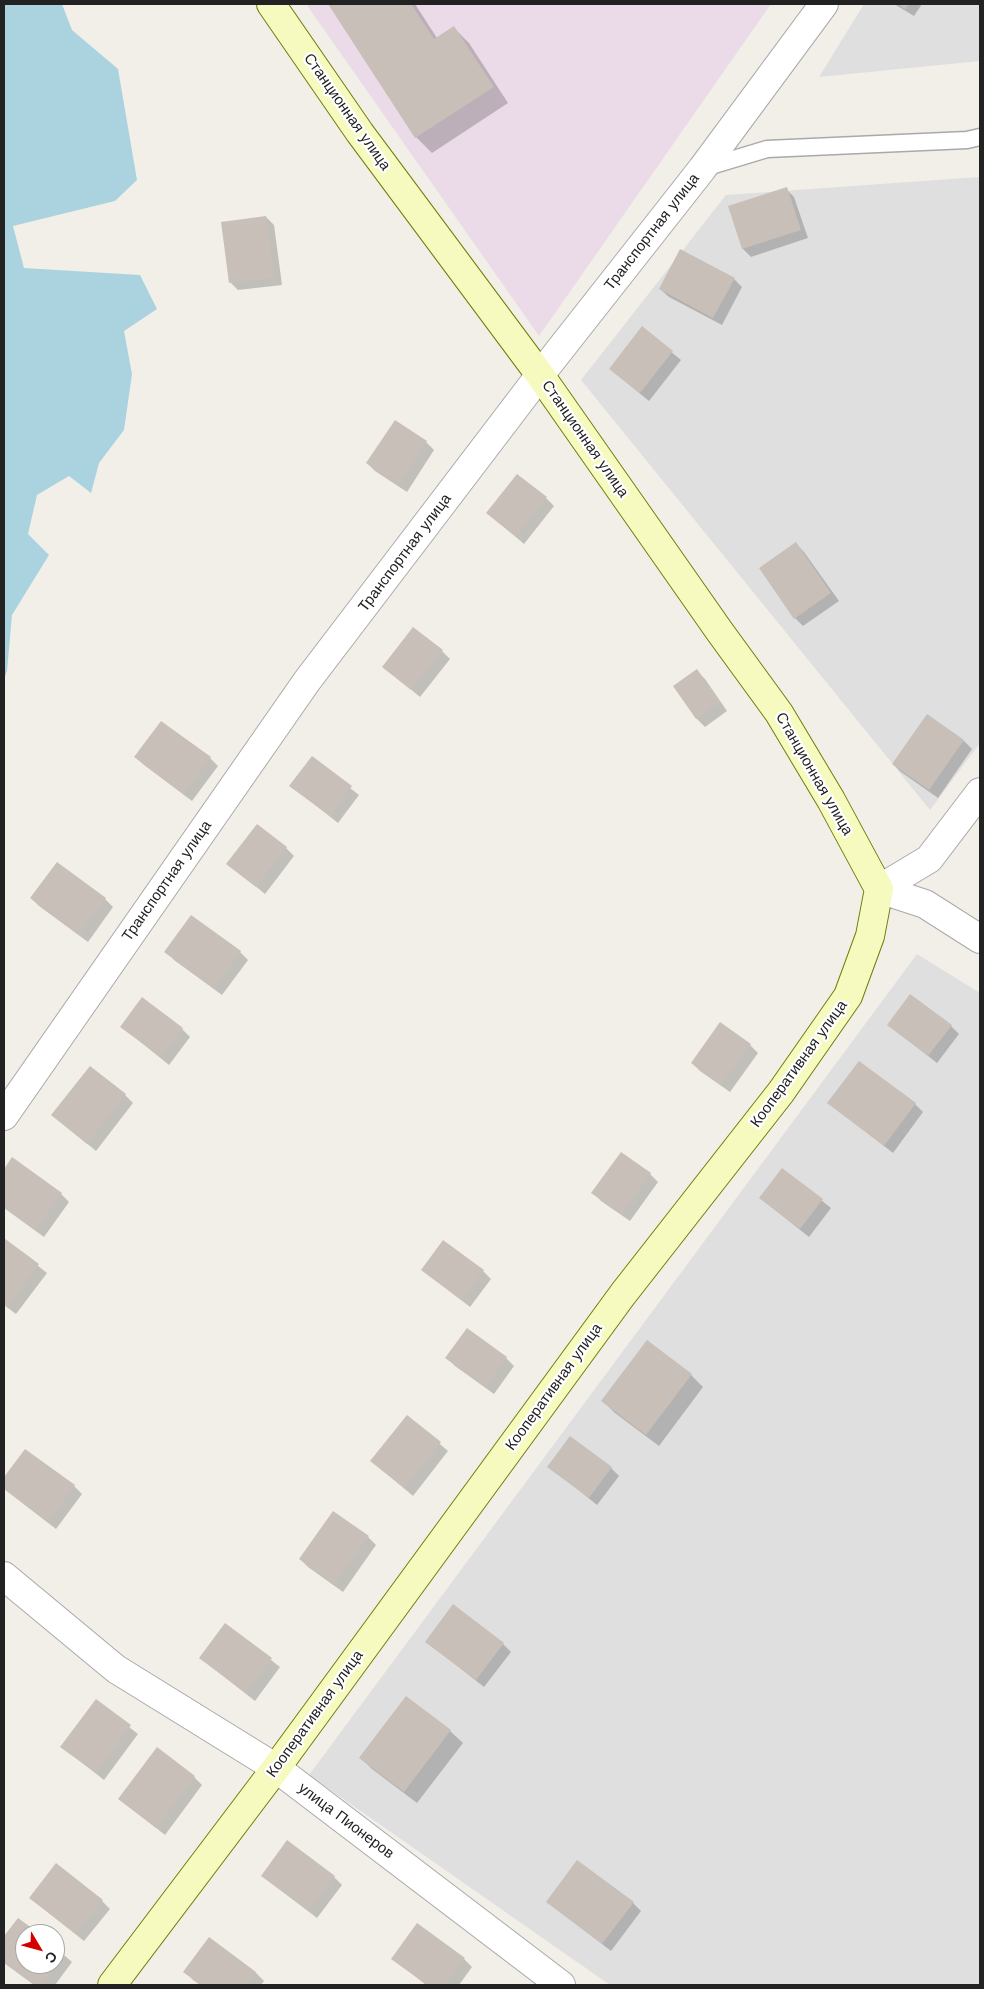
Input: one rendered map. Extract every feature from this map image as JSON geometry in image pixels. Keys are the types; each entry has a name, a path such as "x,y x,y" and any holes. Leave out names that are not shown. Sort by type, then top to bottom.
{"main road":[{"name":"Станционная улица","path":"271,4 360,133 540,375 779,713 831,800 879,889"},
{"name":"Кооперативная улица","path":"112,1985 276,1768 623,1294 781,1092 848,996 870,936 879,889"}],"street":[{"name":"Транспортная улица","path":"4,1116 307,681 540,375 702,168 824,4"},
{"path":"879,889 929,859 980,792"},
{"path":"879,889 925,904 980,939"},
{"name":"улица Пионеров","path":"4,1576 116,1669 276,1768 561,1985"}],"lane":[{"path":"702,168 767,149 967,140 980,137"}],"shaded area":[{"path":"306,4 771,4 539,336"},
{"path":"864,4 980,4 980,61 819,77"},
{"path":"980,177 980,743 930,810 581,380 726,195"},
{"path":"917,954 980,993 980,1985 610,1985 309,1775"}],"water":[{"path":"4,4 62,4 72,30 118,69 137,180 115,201 13,226 24,268 140,275 157,309 124,331 132,374 124,430 99,463 91,493 69,476 37,495 28,534 49,555 12,615 7,671 4,679"}],"building":[{"path":"328,4 411,4 434,39 454,26 494,87 415,138"},
{"path":"897,4 909,4 905,9"},
{"path":"787,187 801,230 742,249 728,206"},
{"path":"266,216 274,277 229,283 221,222"},
{"path":"680,249 735,278 713,318 659,289"},
{"path":"642,326 673,351 640,393 609,369"},
{"path":"395,420 427,441 398,485 366,463"},
{"path":"517,474 547,497 516,537 486,513"},
{"path":"796,542 831,593 794,619 759,568"},
{"path":"413,627 443,650 411,690 382,667"},
{"path":"697,669 720,702 696,719 673,686"},
{"path":"927,714 964,740 929,790 892,764"},
{"path":"161,721 211,757 184,794 134,757"},
{"path":"312,756 352,786 330,816 289,786"},
{"path":"257,824 287,847 256,887 226,864"},
{"path":"57,862 106,898 79,935 30,898"},
{"path":"191,915 241,951 214,988 164,952"},
{"path":"910,994 952,1025 928,1056 887,1025"},
{"path":"142,997 183,1028 161,1057 120,1027"},
{"path":"720,1022 751,1044 721,1085 691,1063"},
{"path":"859,1061 916,1103 884,1146 827,1103"},
{"path":"90,1066 126,1094 87,1144 51,1115"},
{"path":"621,1152 651,1173 622,1214 591,1193"},
{"path":"12,1157 62,1193 35,1230 4,1207 4,1169"},
{"path":"782,1168 823,1199 800,1229 759,1198"},
{"path":"4,1238 39,1264 8,1307 4,1304"},
{"path":"443,1240 484,1270 461,1300 421,1270"},
{"path":"467,1328 507,1357 486,1387 445,1358"},
{"path":"647,1340 692,1374 646,1435 601,1401"},
{"path":"407,1415 441,1442 404,1488 370,1461"},
{"path":"570,1436 612,1467 589,1498 547,1467"},
{"path":"25,1449 75,1485 48,1521 4,1489 4,1477"},
{"path":"333,1511 369,1536 334,1584 299,1559"},
{"path":"453,1604 504,1643 476,1680 425,1642"},
{"path":"225,1623 272,1658 246,1693 199,1658"},
{"path":"406,1696 451,1730 404,1792 359,1758"},
{"path":"96,1699 131,1725 96,1773 60,1747"},
{"path":"157,1747 195,1776 156,1828 118,1799"},
{"path":"287,1840 335,1876 309,1911 261,1876"},
{"path":"577,1860 634,1902 602,1944 546,1902"},
{"path":"56,1863 103,1900 76,1934 29,1898"},
{"path":"18,1918 26,1924 15,1924 15,1970 4,1962 4,1936"},
{"path":"417,1923 465,1958 445,1985 427,1985 391,1959"},
{"path":"209,1937 256,1972 247,1985 201,1985 183,1972"},
{"path":"21,1974 49,1974 41,1985 36,1985"}]}
